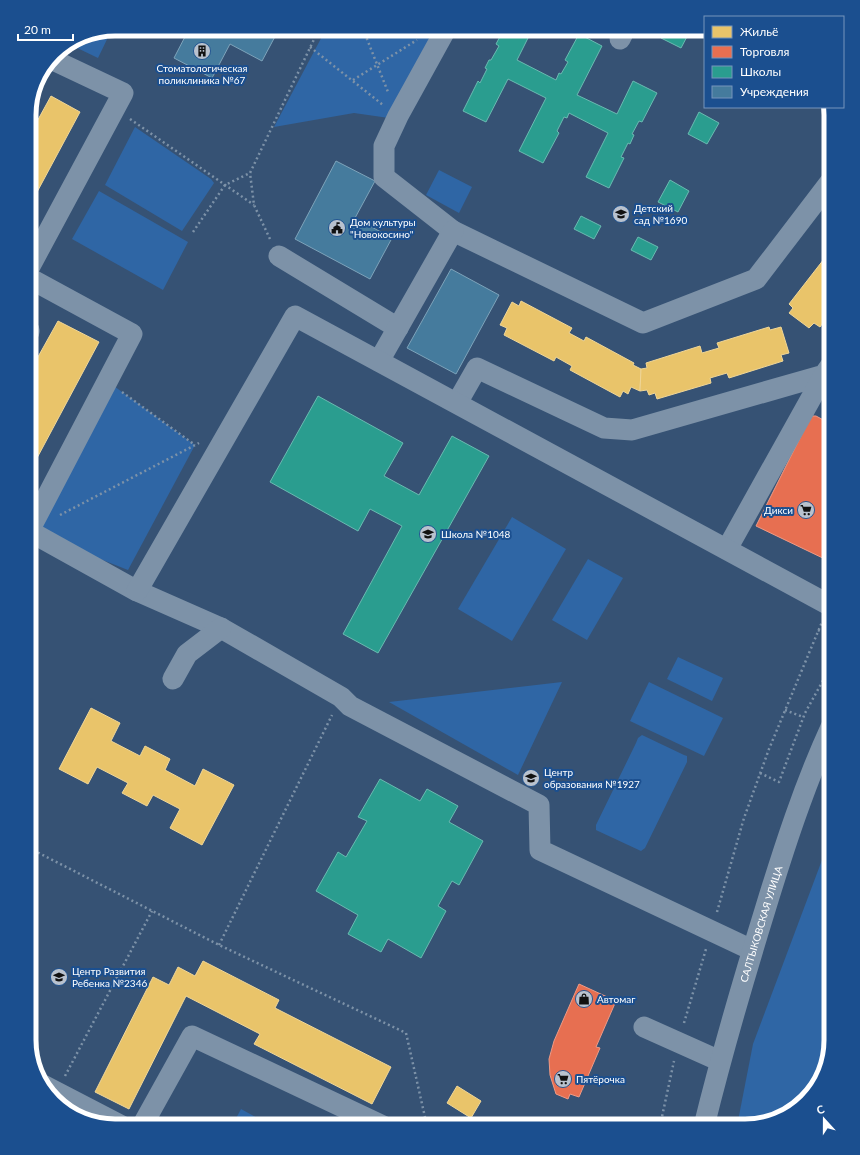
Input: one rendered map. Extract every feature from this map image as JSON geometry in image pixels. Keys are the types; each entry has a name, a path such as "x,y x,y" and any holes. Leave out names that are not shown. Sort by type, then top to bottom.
{"street":[{"path":"442,36 398,116 384,146 384,178 453,231 643,323 756,279 824,190"},
{"path":"36,255 123,93 57,62"},
{"path":"379,361 453,231"},
{"path":"279,256 398,328"},
{"path":"36,282 132,334 36,518"},
{"path":"137,591 295,316 824,602"},
{"path":"457,403 477,368 604,428 632,430 824,371"},
{"path":"727,549 824,375"},
{"path":"36,535 137,591 221,628 341,697 350,706 539,805 540,850 752,950"},
{"path":"173,679 186,654 221,628"},
{"name":"САЛТЫКОВСКАЯ УЛИЦА","path":"706,1119 720,1061 752,950 786,842 804,791 824,744"},
{"path":"644,1027 720,1061"},
{"path":"146,1119 192,1036 368,1119"},
{"path":"61,1097 105,1118"}],"path":[{"path":"279,256 254,205 250,173 316,36"},
{"path":"366,36 398,116"},
{"path":"353,80 422,37"},
{"path":"310,47 398,116"},
{"path":"129,118 254,205"},
{"path":"193,232 225,185 250,173"},
{"path":"107,381 195,445"},
{"path":"57,517 201,442"},
{"path":"662,1119 678,1042 712,931 744,818 785,710 824,618"},
{"path":"818,630 824,633"},
{"path":"760,774 779,782 803,717 824,679"},
{"path":"219,945 341,697"},
{"path":"785,710 803,717"},
{"path":"36,852 219,945 406,1033 425,1119"},
{"path":"53,1089 152,911"}],"shaded area":[{"path":"108,36 98,58 75,47 94,39"},
{"path":"322,36 433,36 389,118 354,113 274,127"},
{"path":"135,127 211,179 214,183 182,231 105,185"},
{"path":"439,170 472,187 459,213 426,195"},
{"path":"99,191 188,242 163,290 72,239"},
{"path":"107,381 195,445 128,570 36,534 36,518"},
{"path":"512,517 566,549 512,641 458,609"},
{"path":"588,559 623,578 587,640 552,620"},
{"path":"678,657 723,678 712,701 667,679"},
{"path":"562,682 518,775 389,702"},
{"path":"649,682 723,718 704,756 630,721"},
{"path":"642,735 687,756 687,762 645,848 641,851 596,830 596,825 638,738"},
{"path":"824,855 824,1040 821,1061 818,1070 808,1088 789,1106 766,1116 738,1119 753,1044"},
{"path":"241,1109 259,1119 236,1119"}],"building: Жильё":[{"path":"51,96 80,112 36,194 36,123"},
{"path":"824,259 824,322 820,327 814,323 809,328 789,313 793,308 789,304"},
{"path":"521,301 572,328 569,333 584,341 586,337 634,363 633,365 641,369 640,391 631,387 628,394 623,391 620,397 570,370 572,366 556,357 554,361 504,335 507,328 500,325 512,302 519,306"},
{"path":"58,321 99,342 36,460 36,360"},
{"path":"769,327 770,330 781,327 789,353 781,355 783,361 729,378 727,373 710,378 711,383 657,399 655,393 649,395 647,390 640,391 641,369 647,368 646,363 700,346 702,353 719,348 717,343"},
{"path":"91,708 120,723 111,741 140,756 145,746 170,759 165,770 195,786 203,769 234,785 202,845 170,828 180,809 153,795 147,806 122,793 128,783 97,767 88,784 59,769"},
{"path":"203,961 279,1000 275,1008 391,1067 372,1104 254,1044 260,1034 186,996 129,1109 95,1092 153,977 169,985 178,967 195,976"},
{"path":"457,1086 481,1101 471,1118 447,1103"}],"building: Торговля":[{"path":"807,416 816,416 824,420 824,559 756,526 810,418"},
{"path":"579,984 616,1001 596,1047 600,1048 579,1097 570,1094 568,1099 556,1094 550,1075 549,1059 554,1041"}],"building: Школы":[{"path":"500,36 529,36 517,60 556,80 559,73 561,74 568,62 565,60 578,36 583,36 602,46 577,95 617,114 633,81 657,93 642,122 639,121 632,134 634,135 621,157 624,158 609,188 586,177 608,133 569,113 567,118 564,117 557,131 559,133 543,163 519,151 546,98 508,79 486,122 463,111 478,81 480,83 487,69 485,68 489,60 491,60 499,46 496,44"},
{"path":"662,36 687,36 681,48 661,38"},
{"path":"699,112 719,123 707,144 688,134"},
{"path":"670,180 689,191 678,212 658,202"},
{"path":"581,216 601,226 594,239 574,229"},
{"path":"638,237 658,247 651,260 631,250"},
{"path":"318,396 403,443 384,476 419,495 452,436 489,456 378,653 343,634 402,526 370,509 358,531 270,482"},
{"path":"380,779 420,801 427,789 458,806 449,822 483,841 459,885 452,881 438,906 446,911 421,958 388,939 381,952 348,934 358,915 316,891 338,852 346,857 367,821 358,817"}],"building: Учреждения":[{"name":"Стоматологическая поликлиника №67","path":"185,36 275,36 262,61 230,44 212,78 174,58"},
{"name":"Дом культуры \"Новокосино\"","path":"336,161 375,181 355,218 392,238 370,279 295,239"},
{"path":"451,269 499,295 456,374 407,348"}],"place":[{"name":"Стоматологическая поликлиника №67","path":"202,51"},
{"name":"Детский сад №1690","path":"621,214"},
{"name":"Дом культуры \"Новокосино\"","path":"337,228"},
{"name":"Дикси","path":"806,510"},
{"name":"Школа №1048","path":"428,534"},
{"name":"Центр образования №1927","path":"531,778"},
{"name":"Центр Развития Ребенка №2346","path":"59,977"},
{"name":"Автомаг","path":"584,999"},
{"name":"Пятёрочка","path":"563,1079"}]}
